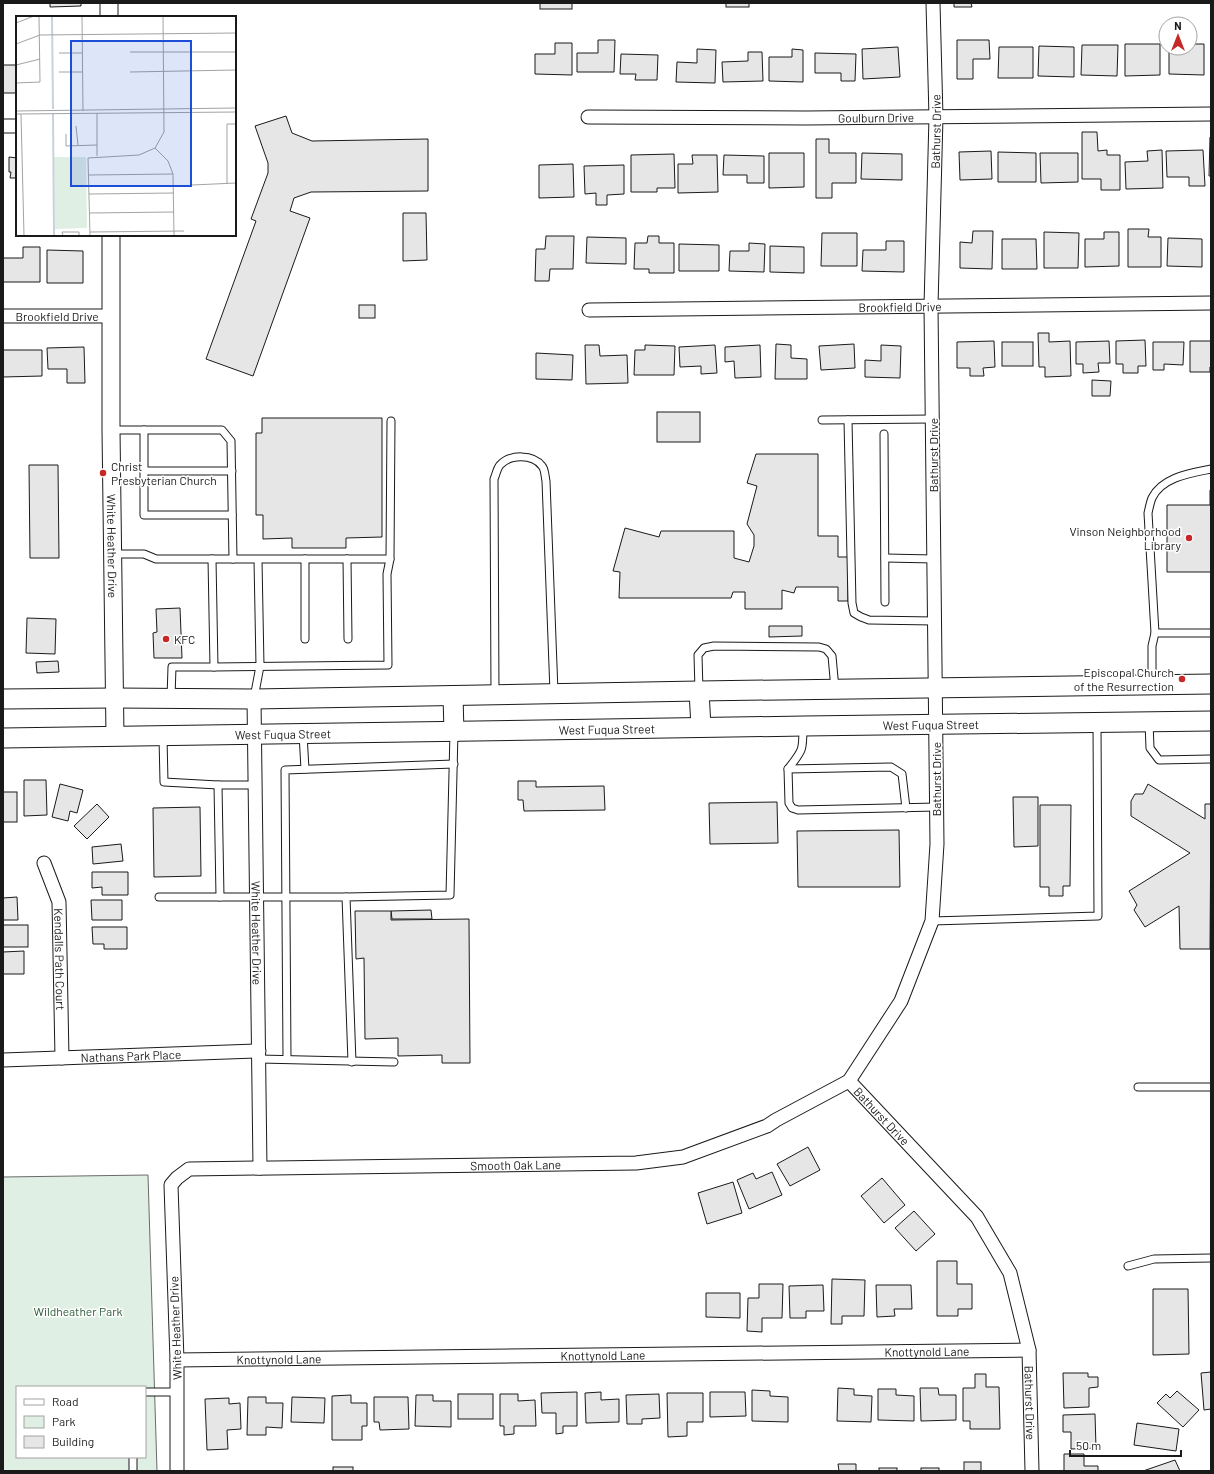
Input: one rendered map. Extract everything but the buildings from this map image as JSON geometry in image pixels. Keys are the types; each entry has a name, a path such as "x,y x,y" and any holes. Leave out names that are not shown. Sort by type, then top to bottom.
{"main road":[{"path":"3,700 114,698 254,699 1211,684"},
{"path":"699,691 701,727"},
{"path":"453,696 454,732"},
{"name":"West Fuqua Street","path":"3,738 1211,721"}],"street":[{"path":"108,3 109,16"},
{"name":"Bathurst Drive","path":"933,3 936,117 931,306 934,688 936,724 937,844 932,921 901,1001 849,1081 977,1217 1010,1273 1029,1350 1032,1471"},
{"name":"Goulburn Drive","path":"588,117 936,117 1211,114"},
{"path":"3,126 16,126"},
{"name":"White Heather Drive","path":"111,236 111,430 115,736"},
{"name":"Brookfield Drive","path":"589,310 1211,303"},
{"name":"Brookfield Drive","path":"3,316 112,316"},
{"name":"White Heather Drive","path":"254,699 260,1168"},
{"name":"Kendalls Path Court","path":"44,863 59,902 62,1058"},
{"name":"Nathans Park Place","path":"3,1060 259,1055"},
{"name":"Smooth Oak Lane","path":"170,1185 189,1169 636,1163 683,1157 767,1126 849,1081"},
{"name":"White Heather Drive","path":"170,1185 177,1360 178,1471"},
{"name":"Knottynold Lane","path":"177,1360 1029,1350"}],"lane":[{"path":"822,420 933,419"},
{"path":"848,420 852,603 854,613 869,620 934,621"},
{"path":"171,698 172,667 388,665 387,574 390,559 391,421"},
{"path":"111,430 222,430 231,441 233,559"},
{"path":"144,430 144,515 232,515"},
{"path":"884,434 885,602"},
{"path":"495,695 494,479 499,466 508,458 520,457 532,458 543,466 546,481 554,694"},
{"path":"1152,685 1152,646 1155,633 1148,514 1152,498 1161,487 1176,477 1211,469"},
{"path":"144,471 232,471"},
{"path":"113,554 144,554 156,559 390,559"},
{"path":"885,558 934,559"},
{"path":"212,559 214,666"},
{"path":"305,559 305,639"},
{"path":"347,559 348,639"},
{"path":"254,699 260,666 258,560"},
{"path":"1155,633 1211,633"},
{"path":"699,691 698,655 704,648 714,646 819,646 832,656 835,689"},
{"path":"932,921 1098,916 1097,722"},
{"path":"1149,722 1150,748 1159,760 1211,759"},
{"path":"804,726 803,748 788,769 789,803 792,808 798,810 937,807"},
{"path":"159,897 257,896 286,898 450,895 454,732"},
{"path":"303,734 305,769"},
{"path":"163,736 164,782 218,785 255,785"},
{"path":"287,1059 285,770 454,764"},
{"path":"788,769 891,767 902,774 906,808"},
{"path":"218,785 220,897"},
{"path":"346,897 352,1062"},
{"path":"259,1055 287,1059 394,1062"},
{"path":"1138,1088 1211,1087"},
{"path":"1128,1266 1154,1259 1211,1258"},
{"path":"146,1392 177,1392"},
{"path":"133,1458 133,1471"}],"green space":[{"name":"Wildheather Park","path":"148,1175 157,1471 3,1471 3,1177"}],"place":[{"name":"Christ Presbyterian Church","path":"103,473"},
{"name":"Vinson Neighborhood Library","path":"1189,538"},
{"name":"KFC","path":"166,639"},
{"name":"Episcopal Church of the Resurrection","path":"1182,679"}]}
